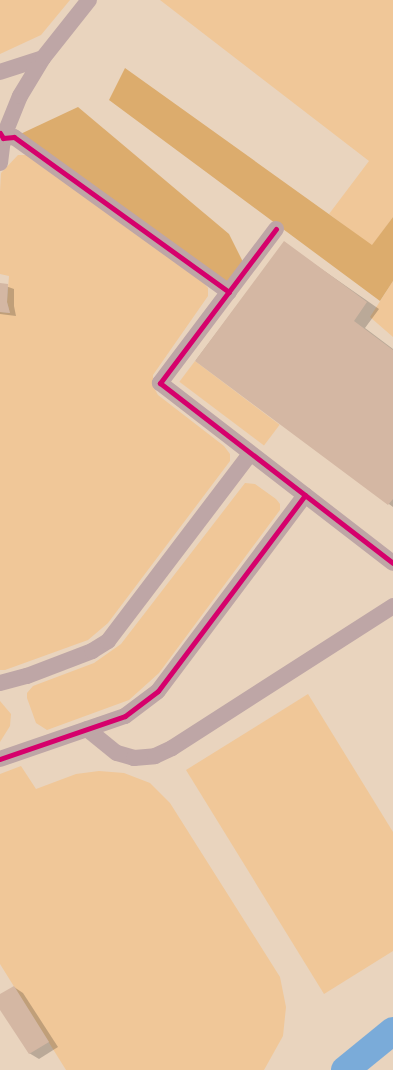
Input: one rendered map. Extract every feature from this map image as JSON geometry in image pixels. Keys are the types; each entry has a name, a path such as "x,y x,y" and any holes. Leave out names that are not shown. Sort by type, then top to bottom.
{"street":[{"path":"0,163 2,136 20,96 43,58 89,0"},
{"path":"0,72 43,58"},
{"path":"2,136 14,137 229,292"},
{"path":"276,229 160,383 393,563"},
{"path":"0,683 27,676 78,657 108,641 250,454"},
{"path":"0,759 125,716 158,690 305,495"},
{"path":"87,729 117,752 134,758 155,756 172,748 393,606"}],"shaded area":[{"path":"0,0 70,0 41,35 0,54"},
{"path":"160,0 393,0 393,217 372,246 329,214 369,161"},
{"path":"125,68 372,245 393,217 393,281 380,301 109,100"},
{"path":"78,107 229,234 246,268 229,292 14,137"},
{"path":"18,155 27,155 202,281 208,288 208,296 153,375 153,386 158,395 224,446 230,454 230,461 108,623 88,640 5,670 0,670 0,312 10,313 7,302 9,276 0,274 0,192 1,173"},
{"path":"393,281 393,337 370,317"},
{"path":"195,361 280,425 264,446 179,382"},
{"path":"245,483 255,484 276,499 280,504 280,510 159,673 129,700 47,730 36,723 27,698 27,693 33,686 94,663 121,644"},
{"path":"308,694 393,832 393,951 324,994 186,770"},
{"path":"0,701 11,714 10,726 0,742"},
{"path":"21,766 36,789 76,774 99,771 124,773 150,783 170,803 280,977 286,1007 283,1036 264,1070 66,1070 0,964 0,774"}],"building":[{"path":"284,241 367,302 354,321 393,350 393,499 388,505 195,361"},
{"path":"0,283 8,284 7,302 10,313 0,312"},
{"path":"14,986 49,1042 29,1054 0,1010 0,994"}],"waterway":[{"path":"345,1070 393,1031"}],"cycle path":[{"path":"0,133 3,138 14,137 229,292"},
{"path":"276,229 160,383 393,563"},
{"path":"0,759 125,716 158,691 305,495"}]}
